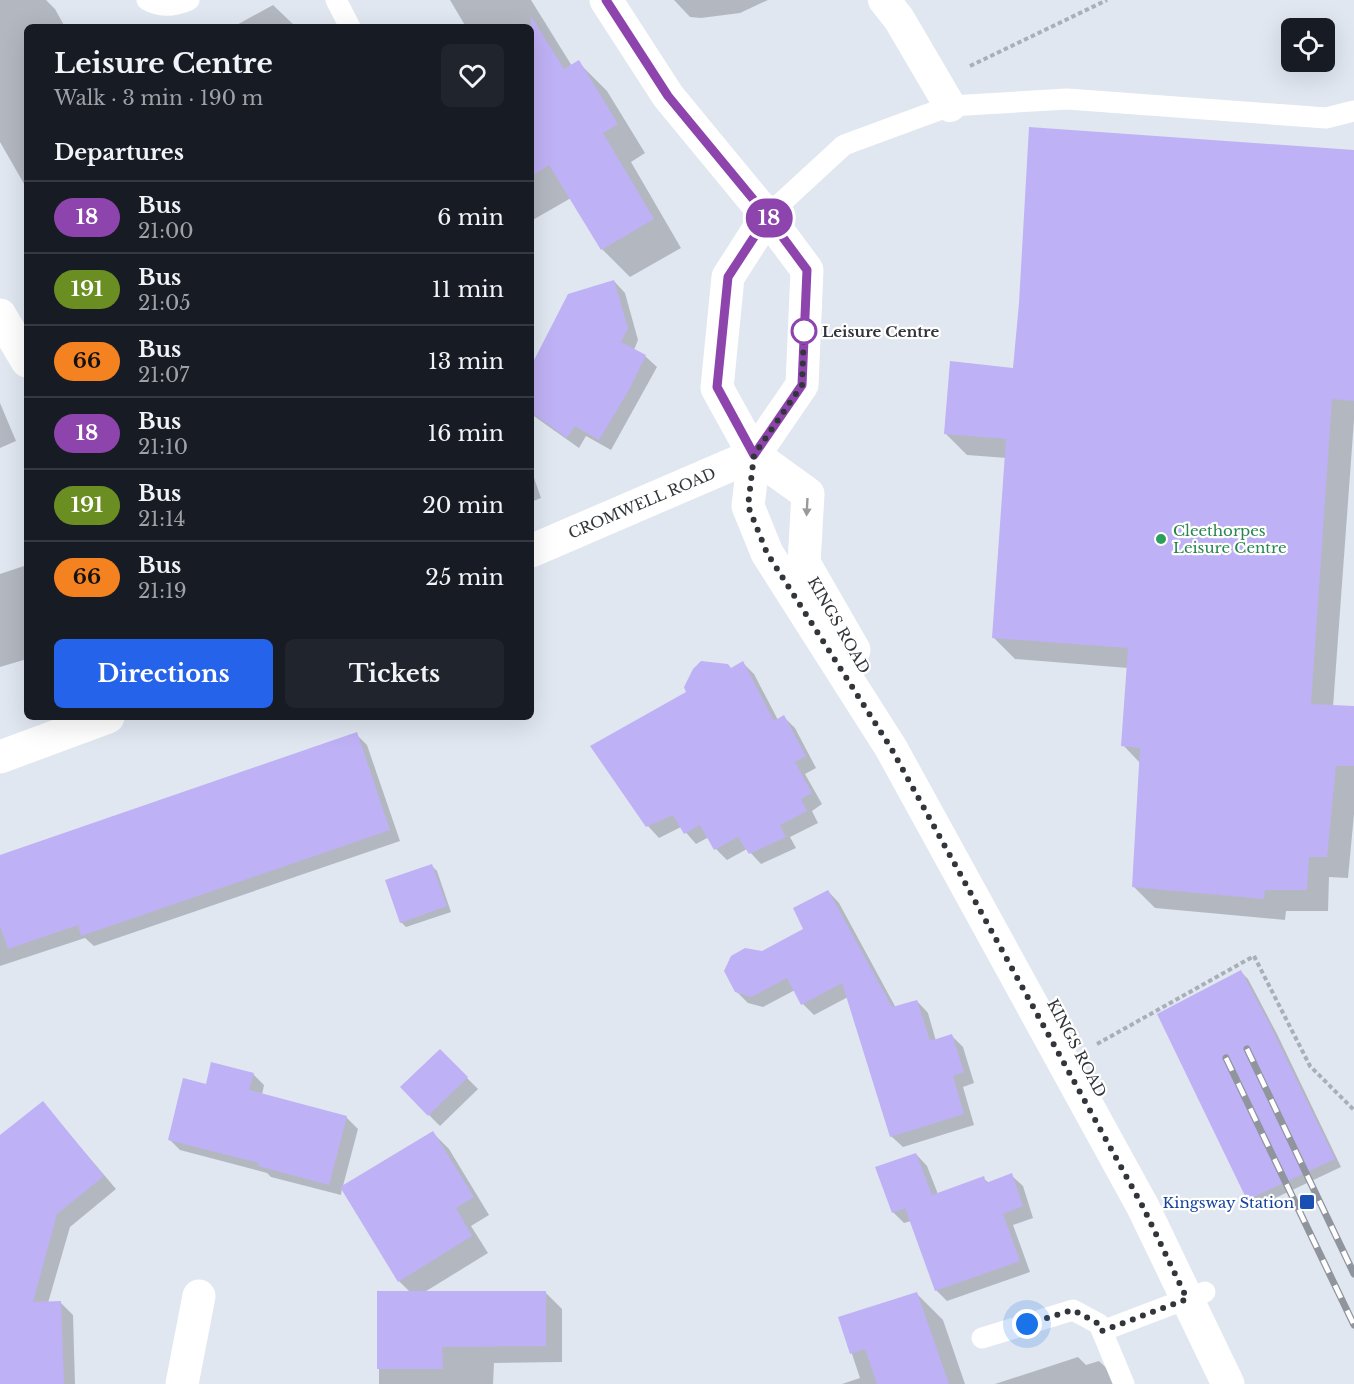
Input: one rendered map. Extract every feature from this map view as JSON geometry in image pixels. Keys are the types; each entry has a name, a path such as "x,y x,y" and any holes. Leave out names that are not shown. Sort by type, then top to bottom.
{"street":[{"path":"606,0 668,96 767,216 807,270 802,385 754,455 717,387 728,277 767,216"},
{"path":"884,0 899,19 950,106"},
{"path":"0,315 24,356"},
{"name":"CROMWELL ROAD","path":"534,550 754,455"},
{"name":"KINGS ROAD","path":"1228,1384 1196,1296 1080,1053 1021,964 891,748 767,553 748,506 754,455 808,494 804,563 1021,964 1143,1207 1196,1296 1252,1384"},
{"path":"0,757 100,720"},
{"path":"182,1384 198,1296"}],"lane":[{"path":"147,0 173,6 189,0"},
{"path":"336,0 348,24"},
{"path":"767,216 844,145 950,106 1067,99 1326,118 1354,111"},
{"path":"1102,1331 1196,1296"},
{"path":"982,1338 1073,1310 1099,1324 1124,1384"}],"path":[{"path":"963,69 1107,0"},
{"path":"1080,1053 1254,956 1310,1066 1354,1110"}],"building":[{"path":"531,16 564,69 579,60 618,124 603,133 654,219 601,250 549,165 534,175 534,24 531,24"},
{"name":"Cleethorpes Leisure Centre","path":"1029,127 1354,150 1354,401 1332,399 1311,704 1354,706 1354,766 1336,766 1327,857 1309,857 1307,890 1265,890 1264,899 1132,887 1140,748 1121,746 1128,648 992,638 1006,439 944,434 950,361 1013,368"},
{"path":"614,280 628,328 621,342 646,355 630,388 599,440 575,426 567,438 534,414 534,360 568,294"},
{"path":"701,661 728,664 731,668 743,661 774,721 784,715 806,756 795,762 812,793 801,799 807,811 780,825 786,837 749,854 738,837 714,850 700,825 684,834 673,815 646,827 590,746 686,692 684,687 693,669"},
{"path":"357,732 390,830 81,936 78,925 8,949 0,926 0,855"},
{"path":"432,864 447,906 400,923 385,880"},
{"path":"828,890 892,1007 917,1000 930,1041 952,1034 964,1072 953,1076 964,1114 890,1137 842,983 801,1005 787,978 751,997 735,992 724,971 731,956 745,948 762,951 803,929 793,908"},
{"path":"1241,970 1335,1159 1247,1200 1157,1014"},
{"path":"440,1049 468,1077 428,1116 400,1087"},
{"path":"211,1062 254,1073 249,1090 347,1116 329,1185 258,1166 259,1163 168,1140 183,1078 206,1084"},
{"path":"43,1101 104,1176 57,1214 33,1302 61,1301 64,1384 0,1384 0,1135"},
{"path":"433,1131 474,1197 456,1208 472,1236 398,1282 340,1187"},
{"path":"916,1153 932,1195 984,1176 986,1183 1012,1173 1023,1206 1003,1214 1020,1261 935,1291 905,1208 892,1213 875,1167"},
{"path":"377,1291 546,1291 546,1346 442,1347 443,1369 377,1369"},
{"path":"917,1292 949,1384 877,1384 865,1349 850,1354 838,1317"}],"railway":[{"path":"1247,1049 1354,1274"},
{"path":"1226,1058 1354,1325"}],"bus line":[{"name":"18","path":"606,0 668,96 767,216 807,270 802,385 754,455 717,387 728,277 758,231"}],"place":[{"name":"Leisure Centre","path":"804,331"},
{"name":"Cleethorpes Leisure Centre","path":"1161,539"},
{"name":"Kingsway Station","path":"1307,1202"}],"route":[{"path":"804,331 802,385 754,455 748,506 767,553 891,748 1143,1207 1187,1299 1102,1331 1099,1324 1073,1310 1027,1324"}]}
